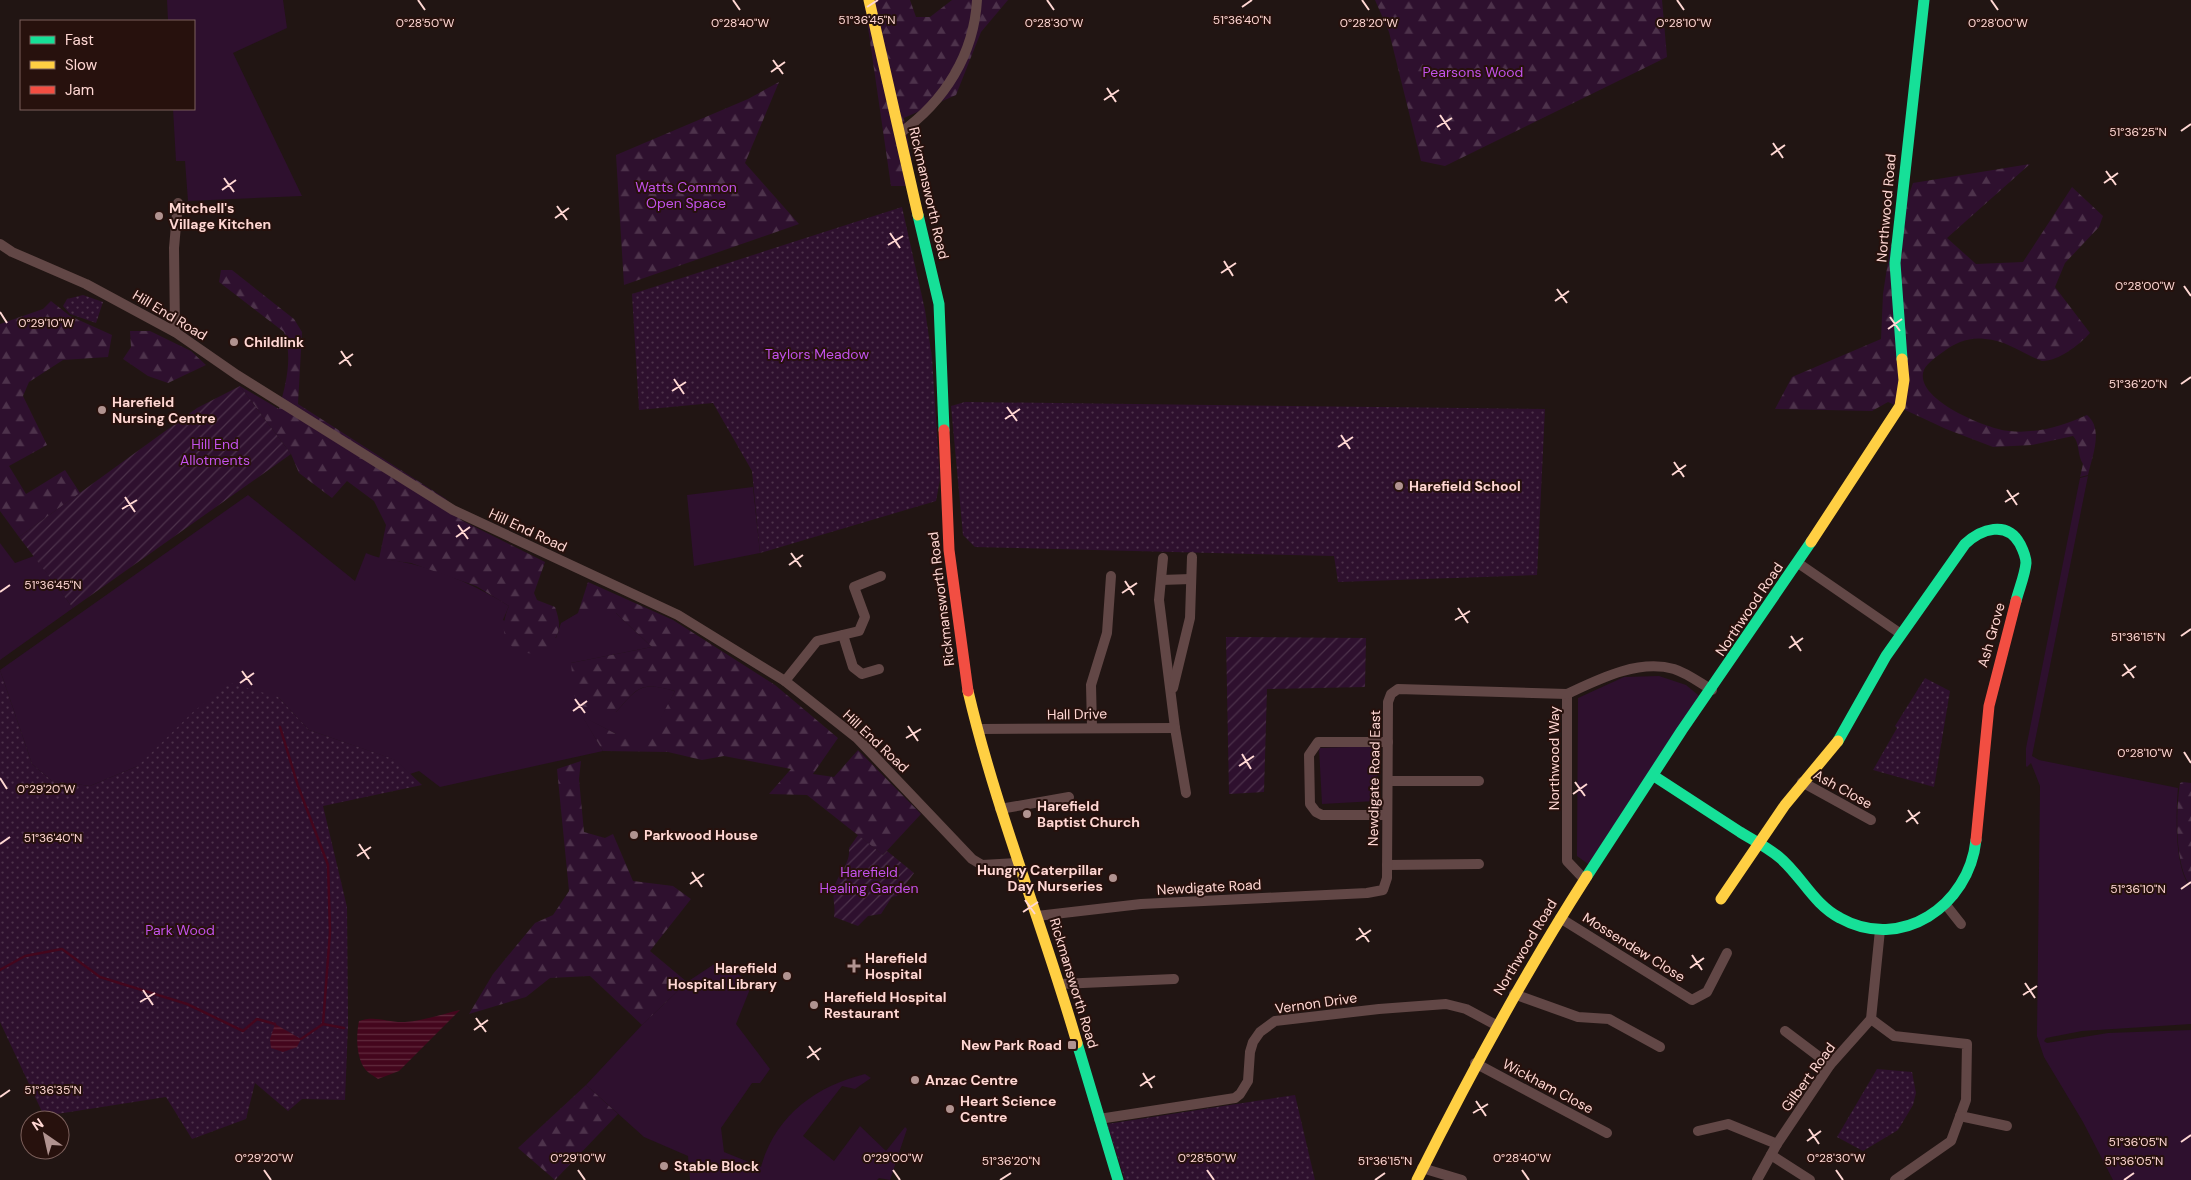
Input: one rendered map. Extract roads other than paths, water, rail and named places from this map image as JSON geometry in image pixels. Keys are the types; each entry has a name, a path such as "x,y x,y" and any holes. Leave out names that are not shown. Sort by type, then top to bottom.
{"street":[{"name":"Rickmansworth Road","path":"869,0 939,304 949,550 968,692 980,730 1000,809 1060,984 1118,1180"},
{"path":"900,133 926,110 949,85 962,64 976,24 977,0"},
{"name":"Northwood Road","path":"1417,1180 1475,1063 1560,918 1798,563 1900,406 1904,380 1895,262 1924,0"},
{"path":"175,332 174,248 178,203"},
{"name":"Hill End Road","path":"0,244 12,252 86,284 175,332 237,375 453,510 678,615 785,681 857,738 972,859 982,865 1017,863"},
{"name":"Ash Grove","path":"1654,776 1759,843 1788,865 1824,908 1856,926 1880,930 1913,923 1946,905 1966,878 1974,860 1989,706 2026,562 2024,552 2016,538 2003,529 1996,527 1983,529 1970,538 1901,634 1874,676 1845,732 1802,782 1759,843"},
{"path":"1171,694 1190,618 1192,557"},
{"path":"1163,558 1159,600 1175,728 1186,793"},
{"path":"1798,563 1901,634"},
{"path":"785,681 818,641 858,631 865,617 854,587 881,576"},
{"path":"1092,727 1091,685 1107,633 1110,576"},
{"path":"1161,580 1191,579"},
{"path":"843,635 854,667 862,674 879,669"},
{"name":"Northwood Way","path":"1585,880 1567,861 1567,694 1623,671 1655,667 1675,669 1712,690"},
{"name":"Newdigate Road East","path":"1383,890 1387,878 1388,702 1391,694 1398,689 1567,694"},
{"name":"Hall Drive","path":"980,730 1092,727 1175,728"},
{"path":"1387,815 1322,814 1316,812 1310,804 1310,755 1318,742 1388,742"},
{"path":"1388,781 1479,781"},
{"name":"Ash Close","path":"1802,782 1871,820"},
{"path":"1000,809 1069,797"},
{"path":"1721,899 1759,843"},
{"path":"1387,865 1479,864"},
{"name":"Newdigate Road","path":"1037,916 1141,904 1367,893 1383,890"},
{"path":"1946,905 1961,924"},
{"name":"Mossendew Close","path":"1560,918 1692,1000 1707,992 1727,953"},
{"path":"1880,930 1871,1019 1894,1036 1968,1044 1966,1100 1950,1141 1895,1180"},
{"path":"1060,984 1174,979"},
{"path":"1514,994 1578,1017 1609,1019 1660,1047"},
{"name":"Vernon Drive","path":"1099,1119 1234,1098 1240,1094 1248,1081 1250,1052 1253,1042 1260,1032 1275,1021 1379,1009 1446,1004 1459,1006 1496,1025"},
{"name":"Gilbert Road","path":"1757,1180 1777,1144 1830,1065 1871,1019"},
{"path":"1785,1031 1830,1065"},
{"name":"Wickham Close","path":"1475,1063 1607,1133"},
{"path":"1960,1116 2007,1126"},
{"path":"1698,1131 1728,1124 1777,1144"},
{"path":"1771,1156 1810,1180"},
{"path":"1422,1168 1462,1180"}],"waterway":[{"path":"280,727 298,786 328,865 330,932 323,1024"},
{"path":"0,970 25,956 62,949 100,977 187,1004 243,1031 257,1019 275,1024"},
{"path":"301,1039 323,1024 344,1028"}],"place":[{"name":"Mitchell's Village Kitchen","path":"159,216"},
{"name":"Childlink","path":"234,342"},
{"name":"Harefield Nursing Centre","path":"102,410"},
{"name":"Harefield School","path":"1399,486"},
{"name":"Harefield Baptist Church","path":"1027,814"},
{"name":"Parkwood House","path":"634,835"},
{"name":"Hungry Caterpillar Day Nurseries","path":"1113,878"},
{"name":"Harefield Hospital","path":"854,966"},
{"name":"Harefield Hospital Library","path":"787,976"},
{"name":"Harefield Hospital Restaurant","path":"814,1005"},
{"name":"New Park Road","path":"1072,1045"},
{"name":"Anzac Centre","path":"915,1080"},
{"name":"Heart Science Centre","path":"950,1109"},
{"name":"Stable Block","path":"664,1166"}],"park label":[{"name":"Pearsons Wood","path":"1473,72"},
{"name":"Watts Common Open Space","path":"686,196"},
{"name":"Taylors Meadow","path":"817,354"},
{"name":"Hill End Allotments","path":"215,452"},
{"name":"Harefield Healing Garden","path":"869,880"},
{"name":"Park Wood","path":"180,930"}]}
